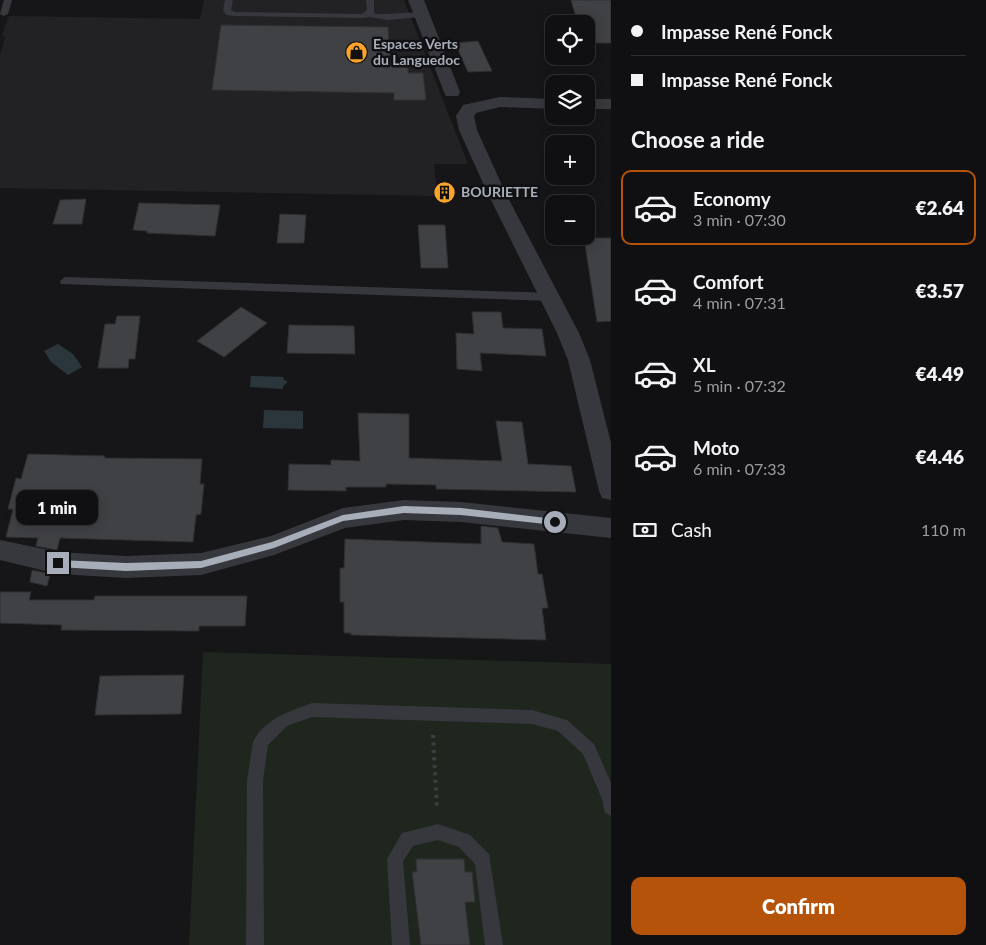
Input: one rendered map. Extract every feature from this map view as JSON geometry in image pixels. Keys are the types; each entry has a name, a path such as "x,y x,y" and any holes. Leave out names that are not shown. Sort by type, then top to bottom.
{"street":[{"path":"418,7 452,92"},
{"path":"545,104 500,102 469,109 464,116 468,130 497,194 568,333 579,360 611,491"},
{"path":"595,104 611,104"},
{"path":"0,550 58,563 126,567 201,564 274,545 343,518 404,510 461,512 611,528"}],"lane":[{"path":"4,14 8,0"},
{"path":"229,0 227,10 229,14 363,16 369,14 376,16 418,7"},
{"path":"369,14 371,10 370,0"},
{"path":"65,281 550,297"},
{"path":"255,945 255,780 261,742 282,721 312,710 532,717 562,725 589,749 610,799 611,808"},
{"path":"400,945 395,859 408,839 438,832 464,841 482,860 494,945"}],"path":[{"path":"431,714 438,832"}],"shaded area":[{"path":"204,0 404,0 468,164 434,164 437,196 0,188 0,54 5,38 2,35 9,16 200,19"},
{"path":"58,344 73,354 82,367 68,375 51,362 44,351"},
{"path":"251,376 284,377 283,379 288,382 283,386 283,389 250,387"},
{"path":"264,410 303,411 303,429 263,428"},
{"path":"203,652 611,664 611,945 189,945"}],"building":[{"path":"571,0 611,0 611,43 595,43 595,15 575,15"},
{"path":"221,25 388,27 390,63 408,63 408,73 423,73 426,100 394,100 394,93 212,90"},
{"path":"478,41 492,71 468,72 455,43"},
{"path":"86,199 82,224 53,224 60,200"},
{"path":"139,203 220,205 215,236 147,233 147,231 133,230"},
{"path":"280,214 306,215 304,243 277,243"},
{"path":"418,225 445,225 448,268 421,268"},
{"path":"595,238 611,238 611,321 597,322 585,245 595,245"},
{"path":"241,307 267,323 224,357 197,341"},
{"path":"472,312 501,312 503,328 542,329 546,356 480,353 482,371 457,369 456,333 474,334"},
{"path":"117,316 140,316 135,359 129,359 128,368 98,368 105,324 115,324"},
{"path":"289,325 354,326 355,354 287,353"},
{"path":"358,413 409,414 409,458 502,461 496,421 522,422 528,464 571,466 576,492 436,489 436,485 386,484 386,487 346,487 346,491 288,490 289,464 331,465 331,460 360,461"},
{"path":"28,454 105,456 104,458 202,459 200,484 204,484 201,514 196,515 193,542 60,538 57,550 36,546 38,538 6,537 13,509 8,509 16,478 21,479"},
{"path":"481,526 498,528 502,542 534,544 538,574 542,574 548,608 542,608 546,640 351,635 351,633 344,633 344,602 340,602 340,568 344,568 345,539 481,544"},
{"path":"32,570 50,574 47,586 30,582"},
{"path":"0,592 31,592 29,600 94,600 95,596 247,596 245,626 199,626 199,631 61,630 62,625 0,623"},
{"path":"184,675 181,714 95,715 100,676"},
{"path":"416,859 464,859 465,872 472,872 475,902 465,902 470,945 421,945 412,872 417,872"}],"place":[{"name":"Espaces Verts du Languedoc","path":"357,52"},
{"name":"BOURIETTE","path":"445,192"}],"route":[{"path":"58,563 126,567 201,564 274,545 343,518 404,510 461,512 555,522"}]}
